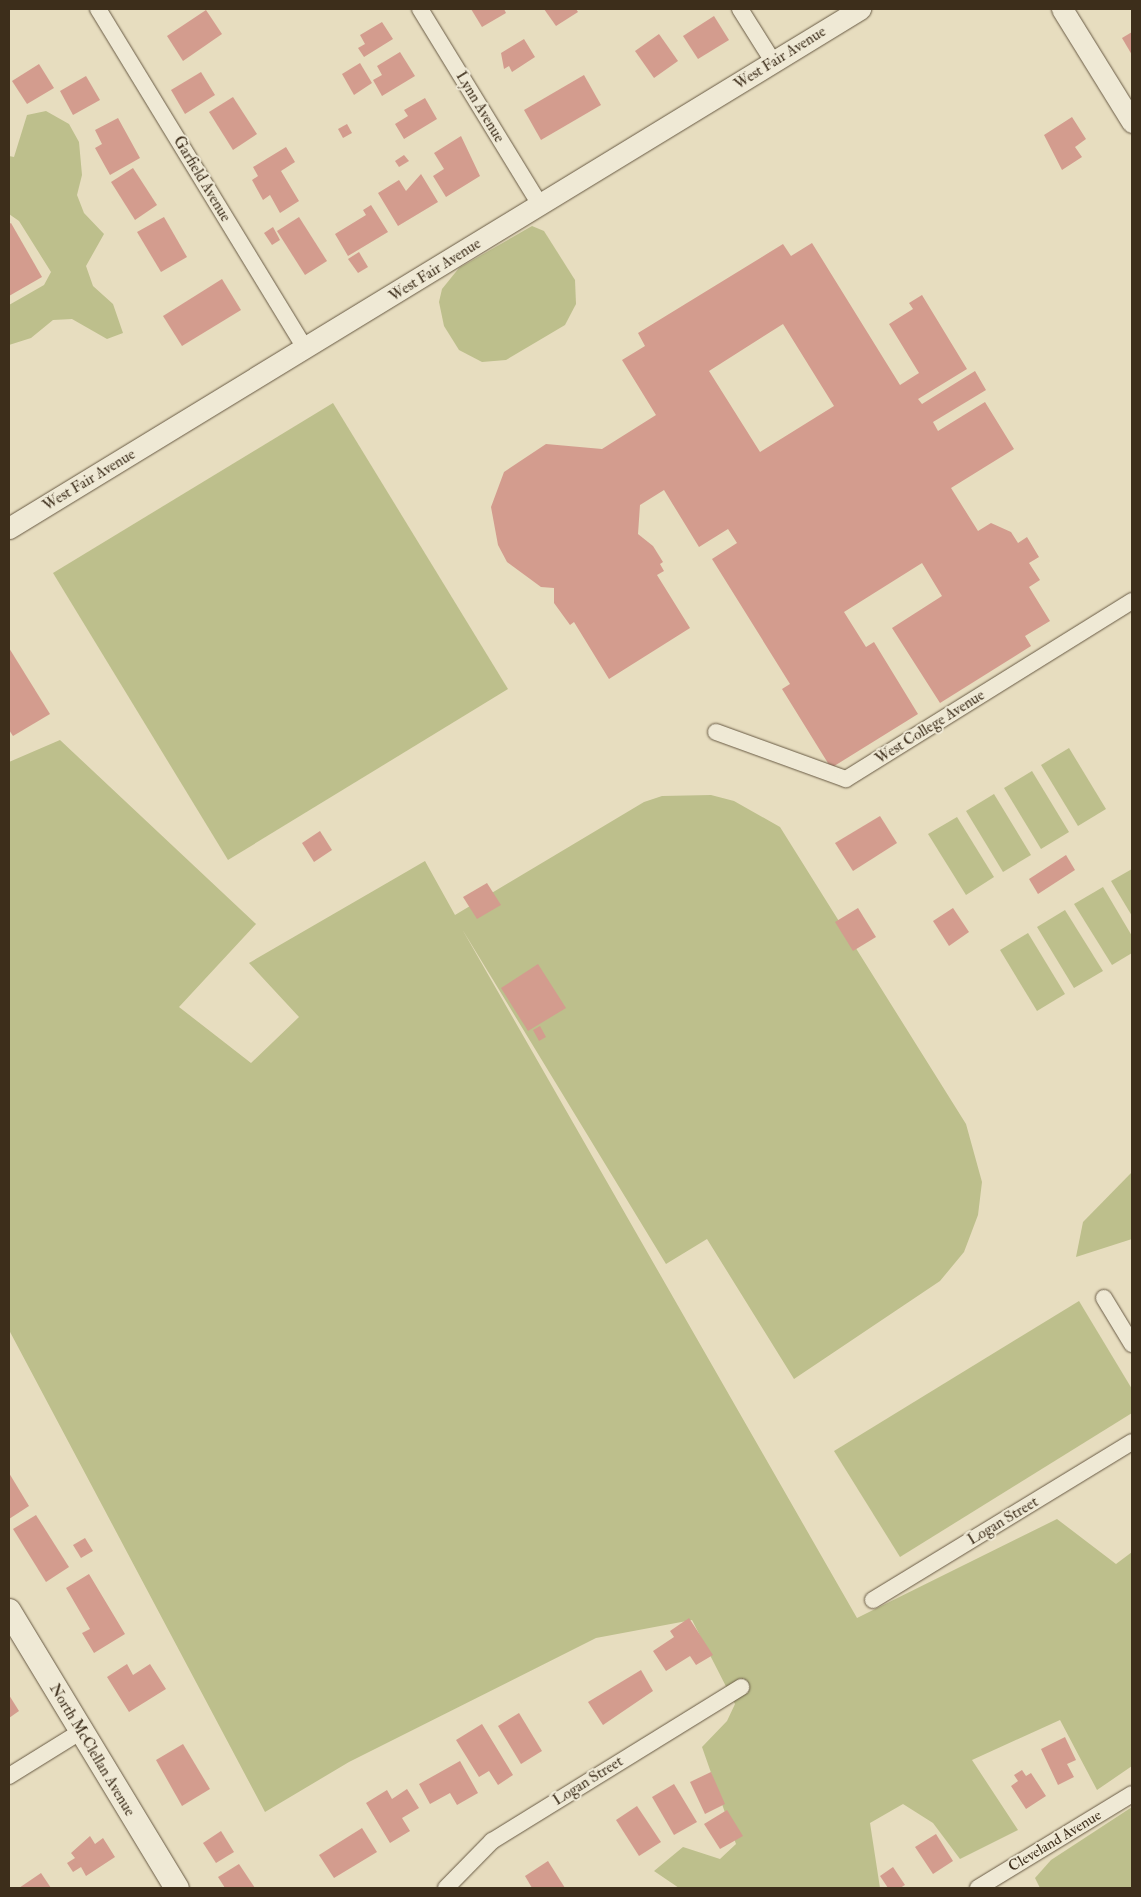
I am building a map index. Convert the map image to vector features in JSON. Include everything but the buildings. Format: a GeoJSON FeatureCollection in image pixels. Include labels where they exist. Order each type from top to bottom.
{"type":"FeatureCollection","features":[{"type":"Feature","properties":{"kind":"main road","name":"North McClellan Avenue"},"geometry":{"type":"LineString","coordinates":[[9,1611],[80,1732],[177,1888]]}},
{"type":"Feature","properties":{"kind":"street","name":"Garfield Avenue"},"geometry":{"type":"LineString","coordinates":[[98,9],[306,350]]}},
{"type":"Feature","properties":{"kind":"street","name":"Lynn Avenue"},"geometry":{"type":"LineString","coordinates":[[420,9],[540,206]]}},
{"type":"Feature","properties":{"kind":"street"},"geometry":{"type":"LineString","coordinates":[[740,9],[774,62]]}},
{"type":"Feature","properties":{"kind":"street","name":"West Fair Avenue"},"geometry":{"type":"LineString","coordinates":[[9,528],[306,350],[860,9]]}},
{"type":"Feature","properties":{"kind":"street"},"geometry":{"type":"LineString","coordinates":[[1062,9],[1132,122]]}},
{"type":"Feature","properties":{"kind":"street","name":"West College Avenue"},"geometry":{"type":"LineString","coordinates":[[716,732],[846,779],[1132,601]]}},
{"type":"Feature","properties":{"kind":"street"},"geometry":{"type":"LineString","coordinates":[[1104,1298],[1132,1344]]}},
{"type":"Feature","properties":{"kind":"street","name":"Logan Street"},"geometry":{"type":"LineString","coordinates":[[873,1600],[1132,1442]]}},
{"type":"Feature","properties":{"kind":"street","name":"Logan Street"},"geometry":{"type":"LineString","coordinates":[[446,1888],[492,1841],[741,1687]]}},
{"type":"Feature","properties":{"kind":"street"},"geometry":{"type":"LineString","coordinates":[[9,1776],[80,1732]]}},
{"type":"Feature","properties":{"kind":"street","name":"Cleveland Avenue"},"geometry":{"type":"LineString","coordinates":[[978,1888],[999,1883],[1132,1794]]}},
{"type":"Feature","properties":{"kind":"green space"},"geometry":{"type":"Polygon","coordinates":[[[46,111],[69,124],[79,142],[82,175],[77,195],[84,213],[104,234],[86,266],[93,286],[113,304],[123,333],[107,339],[72,319],[53,320],[31,338],[9,345],[9,305],[44,285],[51,272],[19,221],[9,214],[9,156],[14,157],[27,115],[46,111]]]}},
{"type":"Feature","properties":{"kind":"green space"},"geometry":{"type":"Polygon","coordinates":[[[532,226],[544,231],[575,280],[576,304],[565,325],[506,360],[482,362],[459,350],[444,326],[439,302],[442,289],[459,268],[532,226]]]}},
{"type":"Feature","properties":{"kind":"green space"},"geometry":{"type":"Polygon","coordinates":[[[333,403],[508,689],[228,860],[53,573],[333,403]]]}},
{"type":"Feature","properties":{"kind":"green space"},"geometry":{"type":"Polygon","coordinates":[[[60,740],[256,924],[179,1007],[251,1063],[299,1017],[249,963],[425,861],[455,915],[644,802],[662,796],[711,795],[734,801],[780,827],[966,1124],[982,1182],[978,1215],[964,1252],[940,1281],[794,1379],[707,1239],[666,1264],[462,929],[857,1618],[1057,1519],[1116,1564],[1132,1552],[1132,1766],[1097,1790],[1060,1720],[972,1760],[1018,1830],[960,1859],[933,1823],[903,1804],[870,1823],[880,1888],[679,1888],[654,1871],[683,1847],[720,1859],[736,1844],[702,1747],[727,1721],[735,1704],[692,1620],[596,1638],[349,1762],[265,1812],[9,1330],[9,762],[60,740]]]}},
{"type":"Feature","properties":{"kind":"green space"},"geometry":{"type":"Polygon","coordinates":[[[1069,748],[1106,809],[1078,826],[1041,765],[1069,748]]]}},
{"type":"Feature","properties":{"kind":"green space"},"geometry":{"type":"Polygon","coordinates":[[[1032,771],[1069,832],[1041,849],[1004,788],[1032,771]]]}},
{"type":"Feature","properties":{"kind":"green space"},"geometry":{"type":"Polygon","coordinates":[[[994,794],[1031,855],[1003,872],[966,811],[994,794]]]}},
{"type":"Feature","properties":{"kind":"green space"},"geometry":{"type":"Polygon","coordinates":[[[957,817],[994,877],[966,895],[928,834],[957,817]]]}},
{"type":"Feature","properties":{"kind":"green space"},"geometry":{"type":"Polygon","coordinates":[[[1132,869],[1132,916],[1111,881],[1132,869]]]}},
{"type":"Feature","properties":{"kind":"green space"},"geometry":{"type":"Polygon","coordinates":[[[1103,887],[1132,936],[1132,953],[1112,965],[1074,904],[1103,887]]]}},
{"type":"Feature","properties":{"kind":"green space"},"geometry":{"type":"Polygon","coordinates":[[[1065,910],[1103,971],[1074,988],[1037,927],[1065,910]]]}},
{"type":"Feature","properties":{"kind":"green space"},"geometry":{"type":"Polygon","coordinates":[[[1028,933],[1065,994],[1037,1011],[1000,950],[1028,933]]]}},
{"type":"Feature","properties":{"kind":"green space"},"geometry":{"type":"Polygon","coordinates":[[[1132,1172],[1132,1239],[1076,1257],[1083,1222],[1132,1172]]]}},
{"type":"Feature","properties":{"kind":"green space"},"geometry":{"type":"Polygon","coordinates":[[[1079,1301],[1132,1389],[1132,1413],[900,1557],[834,1451],[1079,1301]]]}},
{"type":"Feature","properties":{"kind":"green space"},"geometry":{"type":"Polygon","coordinates":[[[1132,1807],[1132,1888],[1040,1888],[1035,1878],[1051,1860],[1132,1807]]]}}]}
